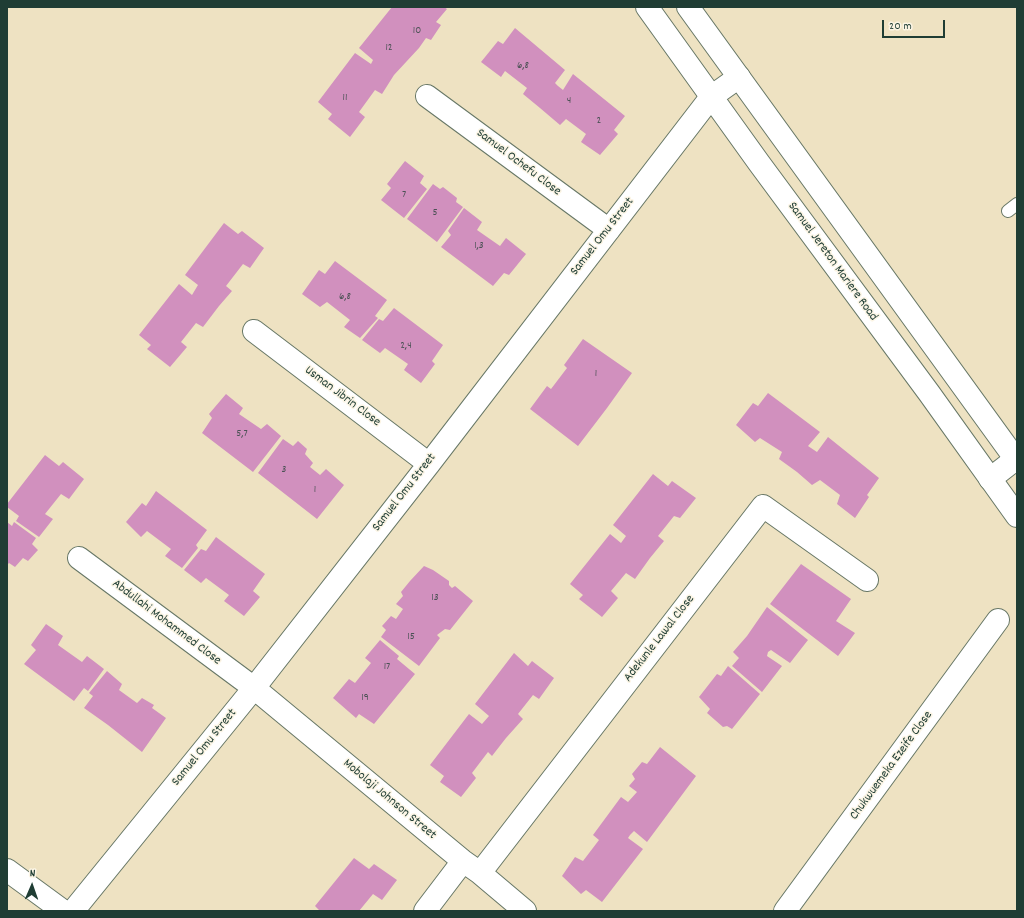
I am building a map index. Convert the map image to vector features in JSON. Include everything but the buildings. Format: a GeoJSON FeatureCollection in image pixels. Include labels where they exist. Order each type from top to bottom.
{"type":"FeatureCollection","features":[{"type":"Feature","properties":{"kind":"street","name":"Samuel Jereton Mariere Road"},"geometry":{"type":"LineString","coordinates":[[647,7],[758,163],[929,393],[1017,516]]}},
{"type":"Feature","properties":{"kind":"street"},"geometry":{"type":"LineString","coordinates":[[688,7],[738,78],[1016,459],[990,479]]}},
{"type":"Feature","properties":{"kind":"street","name":"Samuel Omu Street"},"geometry":{"type":"LineString","coordinates":[[73,911],[254,688],[429,464],[711,97],[738,78]]}},
{"type":"Feature","properties":{"kind":"street","name":"Samuel Ochefu Close"},"geometry":{"type":"LineString","coordinates":[[427,96],[609,230]]}},
{"type":"Feature","properties":{"kind":"street","name":"Usman Jibrin Close"},"geometry":{"type":"LineString","coordinates":[[254,331],[429,464]]}},
{"type":"Feature","properties":{"kind":"street","name":"Adekunle Lawal Close"},"geometry":{"type":"LineString","coordinates":[[426,911],[471,867],[763,506],[867,580]]}},
{"type":"Feature","properties":{"kind":"street","name":"Abdullahi Mohammed Close"},"geometry":{"type":"LineString","coordinates":[[78,558],[254,688]]}},
{"type":"Feature","properties":{"kind":"street","name":"Chukwuemeka Ezeife Close"},"geometry":{"type":"LineString","coordinates":[[785,911],[998,620]]}},
{"type":"Feature","properties":{"kind":"street","name":"Mobolaji Johnson Street"},"geometry":{"type":"LineString","coordinates":[[254,688],[525,911]]}},
{"type":"Feature","properties":{"kind":"street"},"geometry":{"type":"LineString","coordinates":[[7,870],[62,911]]}}]}
